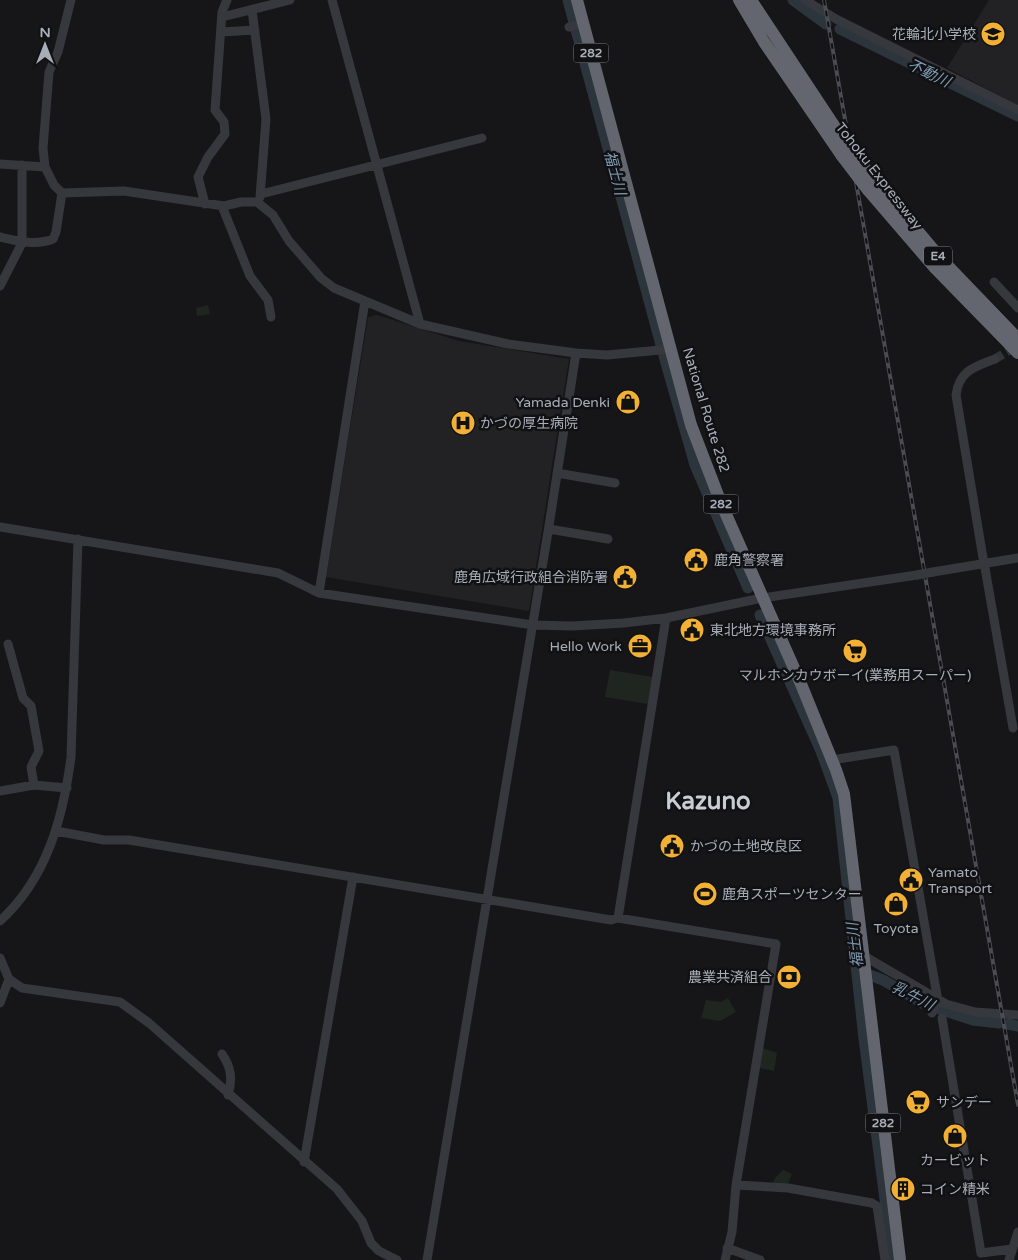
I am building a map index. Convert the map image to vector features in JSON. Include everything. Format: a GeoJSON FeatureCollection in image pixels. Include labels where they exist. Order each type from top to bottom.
{"type":"FeatureCollection","features":[{"type":"Feature","properties":{"kind":"highway","name":"National Route 282"},"geometry":{"type":"LineString","coordinates":[[577,0],[692,425],[707,470],[801,684],[832,760],[848,815],[900,1260]]}},
{"type":"Feature","properties":{"kind":"highway","name":"Tohoku Expressway"},"geometry":{"type":"LineString","coordinates":[[739,0],[769,49],[842,156],[868,190],[935,268],[1018,353]]}},
{"type":"Feature","properties":{"kind":"highway","name":"Tohoku Expressway"},"geometry":{"type":"LineString","coordinates":[[751,0],[837,130],[864,167],[943,262],[1018,338]]}},
{"type":"Feature","properties":{"kind":"street"},"geometry":{"type":"LineString","coordinates":[[71,0],[58,52],[49,72],[43,148],[45,167],[54,185],[62,193],[124,192],[180,198],[222,206],[259,198],[377,163],[482,138]]}},
{"type":"Feature","properties":{"kind":"street"},"geometry":{"type":"LineString","coordinates":[[204,204],[198,177],[208,157],[224,134],[224,122],[215,110],[222,17],[227,0]]}},
{"type":"Feature","properties":{"kind":"street"},"geometry":{"type":"LineString","coordinates":[[222,17],[290,0]]}},
{"type":"Feature","properties":{"kind":"street"},"geometry":{"type":"LineString","coordinates":[[332,0],[420,324]]}},
{"type":"Feature","properties":{"kind":"street"},"geometry":{"type":"LineString","coordinates":[[805,0],[836,20],[1018,110]]}},
{"type":"Feature","properties":{"kind":"street"},"geometry":{"type":"LineString","coordinates":[[252,10],[266,120],[259,198],[273,215],[289,241],[321,278],[334,288],[420,324],[508,344],[607,355],[671,350]]}},
{"type":"Feature","properties":{"kind":"street"},"geometry":{"type":"LineString","coordinates":[[569,27],[583,23]]}},
{"type":"Feature","properties":{"kind":"street"},"geometry":{"type":"LineString","coordinates":[[221,32],[255,30]]}},
{"type":"Feature","properties":{"kind":"street"},"geometry":{"type":"LineString","coordinates":[[0,164],[45,167]]}},
{"type":"Feature","properties":{"kind":"street"},"geometry":{"type":"LineString","coordinates":[[0,286],[22,243],[22,165]]}},
{"type":"Feature","properties":{"kind":"street"},"geometry":{"type":"LineString","coordinates":[[0,237],[22,243],[47,242],[53,239],[62,193]]}},
{"type":"Feature","properties":{"kind":"street"},"geometry":{"type":"LineString","coordinates":[[222,206],[250,276],[268,300],[271,317]]}},
{"type":"Feature","properties":{"kind":"street"},"geometry":{"type":"LineString","coordinates":[[994,282],[1018,308]]}},
{"type":"Feature","properties":{"kind":"street"},"geometry":{"type":"LineString","coordinates":[[319,593],[365,301]]}},
{"type":"Feature","properties":{"kind":"street"},"geometry":{"type":"LineString","coordinates":[[427,1260],[549,530],[576,353]]}},
{"type":"Feature","properties":{"kind":"street"},"geometry":{"type":"LineString","coordinates":[[983,558],[956,395],[958,382],[974,367],[995,359]]}},
{"type":"Feature","properties":{"kind":"street"},"geometry":{"type":"LineString","coordinates":[[557,473],[615,483]]}},
{"type":"Feature","properties":{"kind":"street"},"geometry":{"type":"LineString","coordinates":[[0,527],[278,573],[319,593],[533,626],[624,624],[666,618],[762,598],[1018,558]]}},
{"type":"Feature","properties":{"kind":"street"},"geometry":{"type":"LineString","coordinates":[[549,530],[608,539]]}},
{"type":"Feature","properties":{"kind":"street"},"geometry":{"type":"LineString","coordinates":[[0,921],[15,908],[38,876],[56,831],[67,788],[71,757],[78,539]]}},
{"type":"Feature","properties":{"kind":"street"},"geometry":{"type":"LineString","coordinates":[[985,568],[1013,728]]}},
{"type":"Feature","properties":{"kind":"street"},"geometry":{"type":"LineString","coordinates":[[618,918],[666,618]]}},
{"type":"Feature","properties":{"kind":"street"},"geometry":{"type":"LineString","coordinates":[[8,644],[23,698],[31,706],[39,751],[31,767],[34,785]]}},
{"type":"Feature","properties":{"kind":"street"},"geometry":{"type":"LineString","coordinates":[[832,760],[894,750],[937,1002],[932,1013]]}},
{"type":"Feature","properties":{"kind":"street"},"geometry":{"type":"LineString","coordinates":[[0,791],[34,785],[67,788]]}},
{"type":"Feature","properties":{"kind":"street"},"geometry":{"type":"LineString","coordinates":[[56,831],[104,840],[129,840],[611,920],[618,918],[776,944],[736,1184],[732,1232],[725,1260]]}},
{"type":"Feature","properties":{"kind":"street"},"geometry":{"type":"LineString","coordinates":[[304,1162],[353,877]]}},
{"type":"Feature","properties":{"kind":"street"},"geometry":{"type":"LineString","coordinates":[[0,958],[9,979],[22,988],[34,992],[70,994],[120,1002],[149,1023],[304,1162],[337,1188],[362,1222],[371,1243],[378,1251],[398,1260]]}},
{"type":"Feature","properties":{"kind":"street"},"geometry":{"type":"LineString","coordinates":[[864,959],[937,1002],[974,1012],[1018,1014]]}},
{"type":"Feature","properties":{"kind":"street"},"geometry":{"type":"LineString","coordinates":[[0,1003],[9,979]]}},
{"type":"Feature","properties":{"kind":"street"},"geometry":{"type":"LineString","coordinates":[[942,1018],[981,1253],[1012,1249]]}},
{"type":"Feature","properties":{"kind":"street"},"geometry":{"type":"LineString","coordinates":[[222,1054],[230,1070],[231,1084],[228,1095]]}},
{"type":"Feature","properties":{"kind":"street"},"geometry":{"type":"LineString","coordinates":[[736,1184],[788,1188],[872,1203],[877,1206],[885,1260]]}},
{"type":"Feature","properties":{"kind":"street"},"geometry":{"type":"LineString","coordinates":[[1009,1260],[1018,1232]]}},
{"type":"Feature","properties":{"kind":"street"},"geometry":{"type":"LineString","coordinates":[[727,1248],[760,1260]]}},
{"type":"Feature","properties":{"kind":"shaded area","name":"花輪北小学校"},"geometry":{"type":"Polygon","coordinates":[[[989,0],[1018,0],[1018,105],[947,68],[989,0]]]}},
{"type":"Feature","properties":{"kind":"shaded area"},"geometry":{"type":"Polygon","coordinates":[[[208,305],[210,314],[197,316],[196,308],[208,305]]]}},
{"type":"Feature","properties":{"kind":"shaded area"},"geometry":{"type":"Polygon","coordinates":[[[377,315],[459,341],[569,359],[529,611],[326,577],[368,317],[377,315]]]}},
{"type":"Feature","properties":{"kind":"shaded area"},"geometry":{"type":"Polygon","coordinates":[[[610,670],[653,677],[648,704],[605,697],[610,670]]]}},
{"type":"Feature","properties":{"kind":"shaded area"},"geometry":{"type":"Polygon","coordinates":[[[728,998],[736,1012],[720,1021],[701,1018],[706,1000],[721,1002],[728,998]]]}},
{"type":"Feature","properties":{"kind":"shaded area"},"geometry":{"type":"Polygon","coordinates":[[[763,1048],[777,1053],[774,1071],[759,1068],[763,1048]]]}},
{"type":"Feature","properties":{"kind":"shaded area"},"geometry":{"type":"Polygon","coordinates":[[[783,1170],[792,1174],[787,1186],[773,1183],[783,1170]]]}},
{"type":"Feature","properties":{"kind":"waterway","name":"福士川"},"geometry":{"type":"LineString","coordinates":[[568,0],[661,345]]}},
{"type":"Feature","properties":{"kind":"waterway","name":"不動川"},"geometry":{"type":"LineString","coordinates":[[793,0],[826,24]]}},
{"type":"Feature","properties":{"kind":"waterway","name":"不動川"},"geometry":{"type":"LineString","coordinates":[[840,29],[1018,116]]}},
{"type":"Feature","properties":{"kind":"waterway","name":"福士川"},"geometry":{"type":"LineString","coordinates":[[664,356],[695,465],[748,588]]}},
{"type":"Feature","properties":{"kind":"waterway","name":"福士川"},"geometry":{"type":"LineString","coordinates":[[760,615],[821,751],[838,798],[864,1039],[893,1260]]}},
{"type":"Feature","properties":{"kind":"waterway","name":"乳牛川"},"geometry":{"type":"LineString","coordinates":[[859,971],[883,980],[924,1004],[973,1020],[999,1023]]}},
{"type":"Feature","properties":{"kind":"waterway","name":"乳牛川"},"geometry":{"type":"LineString","coordinates":[[1008,1024],[1018,1026]]}},
{"type":"Feature","properties":{"kind":"tunnel"},"geometry":{"type":"LineString","coordinates":[[995,359],[1018,345]]}},
{"type":"Feature","properties":{"kind":"railway"},"geometry":{"type":"LineString","coordinates":[[824,0],[1018,1105]]}},
{"type":"Feature","properties":{"kind":"place","name":"花輪北小学校"},"geometry":{"type":"Point","coordinates":[993,34]}},
{"type":"Feature","properties":{"kind":"place","name":"Yamada Denki"},"geometry":{"type":"Point","coordinates":[628,402]}},
{"type":"Feature","properties":{"kind":"place","name":"かづの厚生病院"},"geometry":{"type":"Point","coordinates":[463,423]}},
{"type":"Feature","properties":{"kind":"place","name":"鹿角警察署"},"geometry":{"type":"Point","coordinates":[696,560]}},
{"type":"Feature","properties":{"kind":"place","name":"鹿角広域行政組合消防署"},"geometry":{"type":"Point","coordinates":[625,577]}},
{"type":"Feature","properties":{"kind":"place","name":"東北地方環境事務所"},"geometry":{"type":"Point","coordinates":[692,630]}},
{"type":"Feature","properties":{"kind":"place","name":"Hello Work"},"geometry":{"type":"Point","coordinates":[640,646]}},
{"type":"Feature","properties":{"kind":"place","name":"マルホンカウボーイ(業務用スーパー)"},"geometry":{"type":"Point","coordinates":[855,651]}},
{"type":"Feature","properties":{"kind":"place","name":"かづの土地改良区"},"geometry":{"type":"Point","coordinates":[672,846]}},
{"type":"Feature","properties":{"kind":"place","name":"Yamato Transport"},"geometry":{"type":"Point","coordinates":[911,880]}},
{"type":"Feature","properties":{"kind":"place","name":"鹿角スポーツセンター"},"geometry":{"type":"Point","coordinates":[705,894]}},
{"type":"Feature","properties":{"kind":"place","name":"Toyota"},"geometry":{"type":"Point","coordinates":[896,904]}},
{"type":"Feature","properties":{"kind":"place","name":"農業共済組合"},"geometry":{"type":"Point","coordinates":[789,977]}},
{"type":"Feature","properties":{"kind":"place","name":"サンデー"},"geometry":{"type":"Point","coordinates":[918,1102]}},
{"type":"Feature","properties":{"kind":"place","name":"カービット"},"geometry":{"type":"Point","coordinates":[955,1136]}},
{"type":"Feature","properties":{"kind":"place","name":"コイン精米"},"geometry":{"type":"Point","coordinates":[903,1189]}},
{"type":"Feature","properties":{"kind":"district","name":"Kazuno"},"geometry":{"type":"Point","coordinates":[708,801]}}]}
